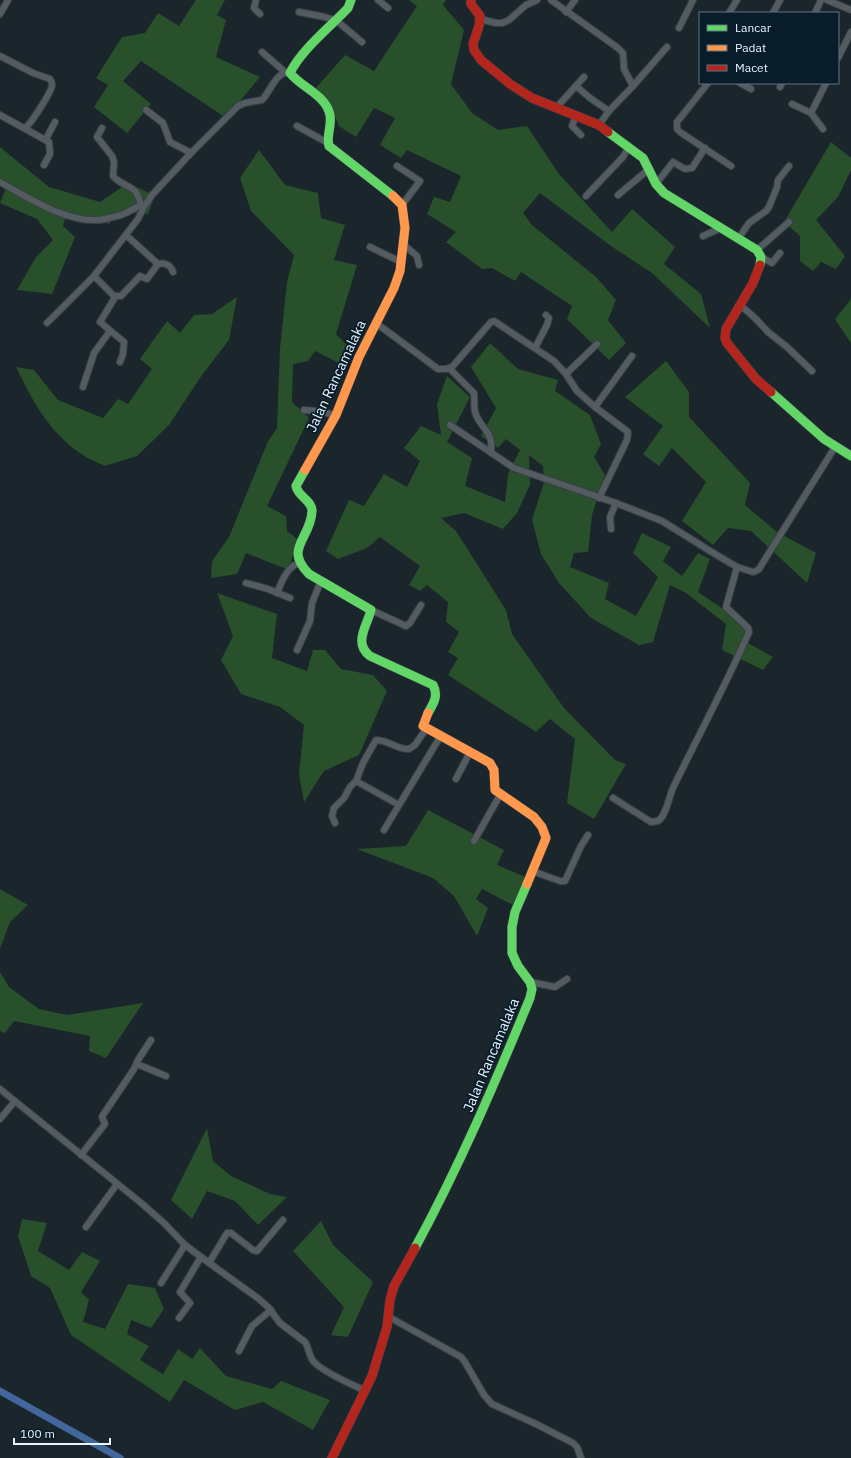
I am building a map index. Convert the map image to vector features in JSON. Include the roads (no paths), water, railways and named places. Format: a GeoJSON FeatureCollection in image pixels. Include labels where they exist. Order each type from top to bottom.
{"type":"FeatureCollection","features":[{"type":"Feature","properties":{"kind":"street"},"geometry":{"type":"LineString","coordinates":[[0,14],[8,0]]}},
{"type":"Feature","properties":{"kind":"street"},"geometry":{"type":"LineString","coordinates":[[256,0],[254,8],[260,14]]}},
{"type":"Feature","properties":{"kind":"street"},"geometry":{"type":"LineString","coordinates":[[0,182],[46,208],[82,218],[97,220],[104,219],[125,214],[143,205],[190,153],[238,106],[244,103],[262,100],[280,75],[287,72],[337,21],[348,8],[351,0]]}},
{"type":"Feature","properties":{"kind":"street"},"geometry":{"type":"LineString","coordinates":[[378,0],[388,8]]}},
{"type":"Feature","properties":{"kind":"street"},"geometry":{"type":"LineString","coordinates":[[471,0],[480,16],[473,44],[477,55],[510,84],[532,98],[599,125],[643,158],[656,184],[664,193],[738,239],[772,263],[780,253]]}},
{"type":"Feature","properties":{"kind":"street"},"geometry":{"type":"LineString","coordinates":[[480,19],[502,23],[509,20],[526,5],[537,0]]}},
{"type":"Feature","properties":{"kind":"street"},"geometry":{"type":"LineString","coordinates":[[551,0],[621,51],[624,56],[624,69],[633,86]]}},
{"type":"Feature","properties":{"kind":"street"},"geometry":{"type":"LineString","coordinates":[[566,12],[575,0]]}},
{"type":"Feature","properties":{"kind":"street"},"geometry":{"type":"LineString","coordinates":[[679,28],[693,0]]}},
{"type":"Feature","properties":{"kind":"street"},"geometry":{"type":"LineString","coordinates":[[730,12],[737,0]]}},
{"type":"Feature","properties":{"kind":"street"},"geometry":{"type":"LineString","coordinates":[[774,12],[780,0]]}},
{"type":"Feature","properties":{"kind":"street"},"geometry":{"type":"LineString","coordinates":[[815,12],[821,0]]}},
{"type":"Feature","properties":{"kind":"street"},"geometry":{"type":"LineString","coordinates":[[827,0],[851,10]]}},
{"type":"Feature","properties":{"kind":"street"},"geometry":{"type":"LineString","coordinates":[[299,12],[337,21],[362,42]]}},
{"type":"Feature","properties":{"kind":"street"},"geometry":{"type":"LineString","coordinates":[[839,56],[851,32]]}},
{"type":"Feature","properties":{"kind":"street"},"geometry":{"type":"LineString","coordinates":[[599,125],[609,111],[667,47]]}},
{"type":"Feature","properties":{"kind":"street"},"geometry":{"type":"LineString","coordinates":[[262,52],[321,99],[328,109],[331,121],[328,143]]}},
{"type":"Feature","properties":{"kind":"street"},"geometry":{"type":"LineString","coordinates":[[0,56],[32,73],[50,78],[52,83],[52,86],[42,105],[26,128]]}},
{"type":"Feature","properties":{"kind":"street"},"geometry":{"type":"LineString","coordinates":[[556,108],[584,77]]}},
{"type":"Feature","properties":{"kind":"street"},"geometry":{"type":"LineString","coordinates":[[707,84],[677,122],[676,126],[680,132],[731,166]]}},
{"type":"Feature","properties":{"kind":"street"},"geometry":{"type":"LineString","coordinates":[[742,84],[751,89]]}},
{"type":"Feature","properties":{"kind":"street"},"geometry":{"type":"LineString","coordinates":[[811,113],[826,84]]}},
{"type":"Feature","properties":{"kind":"street"},"geometry":{"type":"LineString","coordinates":[[576,86],[609,111]]}},
{"type":"Feature","properties":{"kind":"street"},"geometry":{"type":"LineString","coordinates":[[792,104],[811,113],[823,129]]}},
{"type":"Feature","properties":{"kind":"street"},"geometry":{"type":"LineString","coordinates":[[146,110],[163,123],[170,142],[190,153]]}},
{"type":"Feature","properties":{"kind":"street"},"geometry":{"type":"LineString","coordinates":[[0,115],[49,142],[50,154],[44,165]]}},
{"type":"Feature","properties":{"kind":"street"},"geometry":{"type":"LineString","coordinates":[[576,116],[572,126],[581,135]]}},
{"type":"Feature","properties":{"kind":"street"},"geometry":{"type":"LineString","coordinates":[[46,139],[56,122]]}},
{"type":"Feature","properties":{"kind":"street"},"geometry":{"type":"LineString","coordinates":[[297,126],[328,143],[337,152],[391,194],[402,205],[420,181],[398,166]]}},
{"type":"Feature","properties":{"kind":"street"},"geometry":{"type":"LineString","coordinates":[[47,323],[94,276],[138,219],[143,205],[134,190],[118,182],[113,176],[114,162],[112,156],[97,137],[102,128]]}},
{"type":"Feature","properties":{"kind":"street"},"geometry":{"type":"LineString","coordinates":[[586,196],[624,157],[629,147]]}},
{"type":"Feature","properties":{"kind":"street"},"geometry":{"type":"LineString","coordinates":[[656,184],[673,162],[685,169],[692,168],[705,148]]}},
{"type":"Feature","properties":{"kind":"street"},"geometry":{"type":"LineString","coordinates":[[738,239],[749,223],[766,211],[769,207],[777,188],[778,180],[789,166]]}},
{"type":"Feature","properties":{"kind":"street"},"geometry":{"type":"LineString","coordinates":[[618,195],[649,168]]}},
{"type":"Feature","properties":{"kind":"street","name":"Jalan Rancamalaka"},"geometry":{"type":"LineString","coordinates":[[298,563],[300,542],[311,521],[313,511],[309,502],[297,492],[296,486],[336,415],[359,357],[394,288],[400,271],[404,245],[405,228],[402,205]]}},
{"type":"Feature","properties":{"kind":"street"},"geometry":{"type":"LineString","coordinates":[[759,253],[789,222]]}},
{"type":"Feature","properties":{"kind":"street"},"geometry":{"type":"LineString","coordinates":[[704,236],[721,228]]}},
{"type":"Feature","properties":{"kind":"street"},"geometry":{"type":"LineString","coordinates":[[126,235],[158,264]]}},
{"type":"Feature","properties":{"kind":"street"},"geometry":{"type":"LineString","coordinates":[[404,245],[417,256],[419,265]]}},
{"type":"Feature","properties":{"kind":"street"},"geometry":{"type":"LineString","coordinates":[[370,247],[401,262]]}},
{"type":"Feature","properties":{"kind":"street"},"geometry":{"type":"LineString","coordinates":[[759,253],[761,262],[754,280],[726,329],[725,338],[727,343],[756,379],[834,447],[851,456]]}},
{"type":"Feature","properties":{"kind":"street"},"geometry":{"type":"LineString","coordinates":[[94,276],[114,296],[121,296],[140,276],[147,279],[158,264],[165,263],[172,268],[174,272]]}},
{"type":"Feature","properties":{"kind":"street"},"geometry":{"type":"LineString","coordinates":[[114,296],[114,299],[100,322],[124,342],[124,354],[120,362]]}},
{"type":"Feature","properties":{"kind":"street"},"geometry":{"type":"LineString","coordinates":[[740,305],[756,318],[768,332],[787,347],[812,371]]}},
{"type":"Feature","properties":{"kind":"street"},"geometry":{"type":"LineString","coordinates":[[535,348],[548,323],[549,318],[546,315]]}},
{"type":"Feature","properties":{"kind":"street"},"geometry":{"type":"LineString","coordinates":[[376,323],[438,368],[452,367],[491,322],[497,322],[554,361],[566,374],[577,391],[628,432],[627,440],[599,498]]}},
{"type":"Feature","properties":{"kind":"street"},"geometry":{"type":"LineString","coordinates":[[83,387],[94,353],[110,331]]}},
{"type":"Feature","properties":{"kind":"street"},"geometry":{"type":"LineString","coordinates":[[566,374],[597,344]]}},
{"type":"Feature","properties":{"kind":"street"},"geometry":{"type":"LineString","coordinates":[[595,407],[632,356]]}},
{"type":"Feature","properties":{"kind":"street"},"geometry":{"type":"LineString","coordinates":[[448,368],[474,392],[474,407],[476,415],[490,436],[492,441],[491,452]]}},
{"type":"Feature","properties":{"kind":"street"},"geometry":{"type":"LineString","coordinates":[[304,410],[336,415]]}},
{"type":"Feature","properties":{"kind":"street"},"geometry":{"type":"LineString","coordinates":[[450,425],[514,468],[616,503],[662,521],[737,567],[753,572],[758,569],[834,447]]}},
{"type":"Feature","properties":{"kind":"street"},"geometry":{"type":"LineString","coordinates":[[611,529],[610,517],[616,503]]}},
{"type":"Feature","properties":{"kind":"street"},"geometry":{"type":"LineString","coordinates":[[277,593],[286,573],[298,563],[301,568],[309,574],[371,610],[406,626],[410,623],[421,605]]}},
{"type":"Feature","properties":{"kind":"street"},"geometry":{"type":"LineString","coordinates":[[613,798],[651,822],[658,821],[663,815],[672,790],[733,668],[749,632],[748,628],[726,607],[737,567]]}},
{"type":"Feature","properties":{"kind":"street"},"geometry":{"type":"LineString","coordinates":[[297,650],[310,621],[312,603],[321,581]]}},
{"type":"Feature","properties":{"kind":"street"},"geometry":{"type":"LineString","coordinates":[[246,583],[290,598]]}},
{"type":"Feature","properties":{"kind":"street"},"geometry":{"type":"LineString","coordinates":[[371,610],[360,641],[362,650],[370,656],[428,683],[435,688],[436,697],[423,723],[423,726],[440,737],[487,761],[492,766],[495,790],[500,795],[523,809],[545,831],[546,842],[515,912],[511,938],[512,948],[518,966],[530,982],[555,987],[567,979]]}},
{"type":"Feature","properties":{"kind":"street"},"geometry":{"type":"LineString","coordinates":[[335,823],[332,816],[334,808],[346,796],[350,787],[356,781],[363,763],[376,740],[409,749],[413,748],[426,729]]}},
{"type":"Feature","properties":{"kind":"street"},"geometry":{"type":"LineString","coordinates":[[384,830],[440,737]]}},
{"type":"Feature","properties":{"kind":"street"},"geometry":{"type":"LineString","coordinates":[[456,779],[470,752]]}},
{"type":"Feature","properties":{"kind":"street"},"geometry":{"type":"LineString","coordinates":[[356,781],[399,805]]}},
{"type":"Feature","properties":{"kind":"street"},"geometry":{"type":"LineString","coordinates":[[474,840],[500,795]]}},
{"type":"Feature","properties":{"kind":"street"},"geometry":{"type":"LineString","coordinates":[[532,871],[560,881],[565,880],[581,846],[588,835]]}},
{"type":"Feature","properties":{"kind":"street","name":"Jalan Rancamalaka"},"geometry":{"type":"LineString","coordinates":[[332,1458],[375,1369],[389,1317],[390,1300],[394,1286],[423,1233],[462,1155],[495,1084],[530,998],[532,989],[530,982]]}},
{"type":"Feature","properties":{"kind":"street"},"geometry":{"type":"LineString","coordinates":[[81,1155],[105,1124],[103,1115],[134,1069],[151,1040]]}},
{"type":"Feature","properties":{"kind":"street"},"geometry":{"type":"LineString","coordinates":[[137,1064],[166,1076]]}},
{"type":"Feature","properties":{"kind":"street"},"geometry":{"type":"LineString","coordinates":[[0,1089],[151,1211],[185,1245],[247,1290],[271,1310],[280,1323],[305,1342],[308,1346],[310,1356],[318,1365],[365,1390]]}},
{"type":"Feature","properties":{"kind":"street"},"geometry":{"type":"LineString","coordinates":[[0,1119],[15,1101]]}},
{"type":"Feature","properties":{"kind":"street"},"geometry":{"type":"LineString","coordinates":[[86,1227],[117,1184]]}},
{"type":"Feature","properties":{"kind":"street"},"geometry":{"type":"LineString","coordinates":[[208,1263],[227,1233],[231,1233],[253,1250],[257,1251],[283,1220]]}},
{"type":"Feature","properties":{"kind":"street"},"geometry":{"type":"LineString","coordinates":[[161,1283],[185,1245]]}},
{"type":"Feature","properties":{"kind":"street"},"geometry":{"type":"LineString","coordinates":[[179,1318],[190,1303],[180,1292],[201,1257]]}},
{"type":"Feature","properties":{"kind":"street"},"geometry":{"type":"LineString","coordinates":[[239,1351],[252,1326],[271,1310]]}},
{"type":"Feature","properties":{"kind":"street"},"geometry":{"type":"LineString","coordinates":[[389,1317],[461,1357],[484,1395],[492,1404],[573,1443],[577,1447],[581,1458]]}},
{"type":"Feature","properties":{"kind":"waterway"},"geometry":{"type":"LineString","coordinates":[[0,1391],[120,1458]]}}]}
